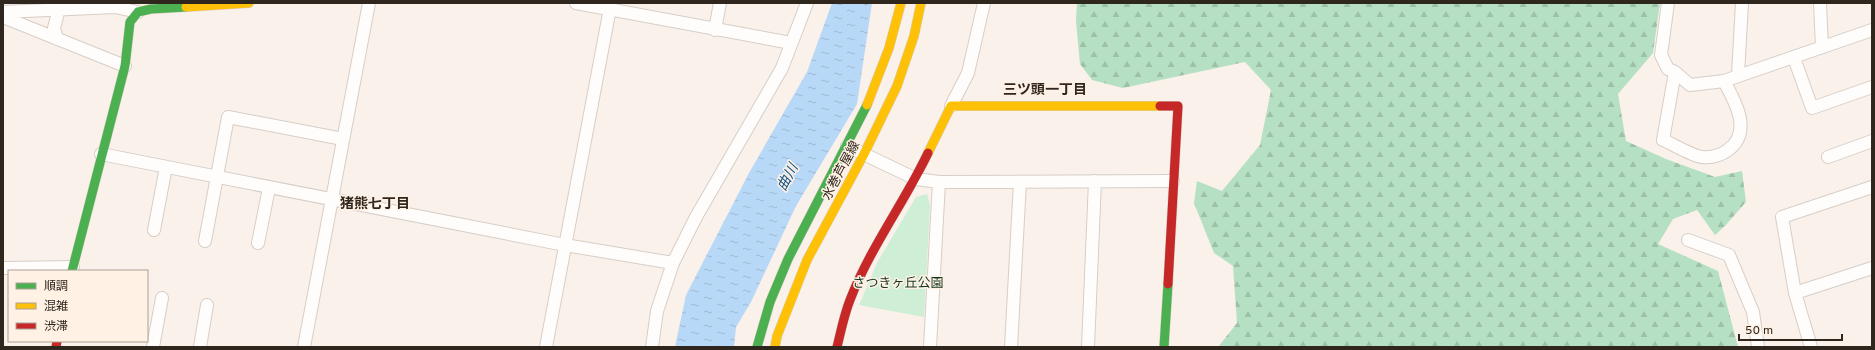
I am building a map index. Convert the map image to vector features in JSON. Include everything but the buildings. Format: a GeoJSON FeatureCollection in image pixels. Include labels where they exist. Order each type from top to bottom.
{"type":"FeatureCollection","features":[{"type":"Feature","properties":{"kind":"street"},"geometry":{"type":"LineString","coordinates":[[3,268],[72,269],[125,66],[130,22],[138,12],[150,6],[249,3]]}},
{"type":"Feature","properties":{"kind":"street"},"geometry":{"type":"LineString","coordinates":[[304,347],[369,3]]}},
{"type":"Feature","properties":{"kind":"street"},"geometry":{"type":"LineString","coordinates":[[576,3],[610,6],[715,30],[792,43]]}},
{"type":"Feature","properties":{"kind":"street"},"geometry":{"type":"LineString","coordinates":[[715,30],[720,3]]}},
{"type":"Feature","properties":{"kind":"street"},"geometry":{"type":"LineString","coordinates":[[652,347],[657,311],[673,263],[696,217],[782,68],[807,3]]}},
{"type":"Feature","properties":{"kind":"street","name":"水巻芦屋線"},"geometry":{"type":"LineString","coordinates":[[757,347],[774,290],[790,251],[847,146],[878,78],[896,31],[901,3]]}},
{"type":"Feature","properties":{"kind":"street","name":"水巻芦屋線"},"geometry":{"type":"LineString","coordinates":[[775,347],[777,336],[807,260],[864,154],[896,86],[914,36],[921,3]]}},
{"type":"Feature","properties":{"kind":"street"},"geometry":{"type":"LineString","coordinates":[[837,347],[850,300],[872,255],[916,178],[968,72],[984,3]]}},
{"type":"Feature","properties":{"kind":"street"},"geometry":{"type":"LineString","coordinates":[[1668,3],[1661,55],[1668,70],[1675,72],[1690,85],[1724,81],[1872,30]]}},
{"type":"Feature","properties":{"kind":"street"},"geometry":{"type":"LineString","coordinates":[[1738,75],[1742,3]]}},
{"type":"Feature","properties":{"kind":"street"},"geometry":{"type":"LineString","coordinates":[[1820,3],[1822,47]]}},
{"type":"Feature","properties":{"kind":"street"},"geometry":{"type":"LineString","coordinates":[[546,347],[610,6]]}},
{"type":"Feature","properties":{"kind":"street"},"geometry":{"type":"LineString","coordinates":[[3,12],[115,7],[138,12]]}},
{"type":"Feature","properties":{"kind":"street"},"geometry":{"type":"LineString","coordinates":[[57,39],[54,28],[59,9]]}},
{"type":"Feature","properties":{"kind":"street"},"geometry":{"type":"LineString","coordinates":[[3,17],[125,66]]}},
{"type":"Feature","properties":{"kind":"street"},"geometry":{"type":"LineString","coordinates":[[1794,58],[1812,108],[1872,86]]}},
{"type":"Feature","properties":{"kind":"street"},"geometry":{"type":"LineString","coordinates":[[1675,72],[1663,140],[1701,157],[1720,155],[1732,147],[1740,134],[1740,117],[1737,104],[1724,81]]}},
{"type":"Feature","properties":{"kind":"street"},"geometry":{"type":"LineString","coordinates":[[951,106],[1178,106],[1164,347]]}},
{"type":"Feature","properties":{"kind":"street"},"geometry":{"type":"LineString","coordinates":[[205,241],[228,117],[343,139]]}},
{"type":"Feature","properties":{"kind":"street"},"geometry":{"type":"LineString","coordinates":[[1828,157],[1872,141]]}},
{"type":"Feature","properties":{"kind":"street"},"geometry":{"type":"LineString","coordinates":[[847,146],[916,178],[939,182],[1173,181]]}},
{"type":"Feature","properties":{"kind":"street"},"geometry":{"type":"LineString","coordinates":[[101,154],[565,246],[673,263]]}},
{"type":"Feature","properties":{"kind":"street"},"geometry":{"type":"LineString","coordinates":[[154,230],[166,167]]}},
{"type":"Feature","properties":{"kind":"street"},"geometry":{"type":"LineString","coordinates":[[1088,347],[1095,181]]}},
{"type":"Feature","properties":{"kind":"street"},"geometry":{"type":"LineString","coordinates":[[930,347],[939,182]]}},
{"type":"Feature","properties":{"kind":"street"},"geometry":{"type":"LineString","coordinates":[[1011,347],[1020,182]]}},
{"type":"Feature","properties":{"kind":"street"},"geometry":{"type":"LineString","coordinates":[[1811,347],[1795,294],[1782,217],[1872,187]]}},
{"type":"Feature","properties":{"kind":"street"},"geometry":{"type":"LineString","coordinates":[[258,243],[269,188]]}},
{"type":"Feature","properties":{"kind":"street"},"geometry":{"type":"LineString","coordinates":[[1688,240],[1729,255],[1753,312],[1758,347]]}},
{"type":"Feature","properties":{"kind":"street"},"geometry":{"type":"LineString","coordinates":[[1795,294],[1872,268]]}},
{"type":"Feature","properties":{"kind":"street"},"geometry":{"type":"LineString","coordinates":[[153,347],[162,298]]}},
{"type":"Feature","properties":{"kind":"street"},"geometry":{"type":"LineString","coordinates":[[200,347],[207,305]]}},
{"type":"Feature","properties":{"kind":"green space"},"geometry":{"type":"Polygon","coordinates":[[[1077,3],[1660,3],[1653,53],[1618,94],[1626,141],[1666,159],[1715,177],[1742,171],[1746,202],[1715,235],[1697,210],[1673,219],[1658,244],[1718,271],[1738,347],[1218,347],[1237,323],[1233,266],[1214,253],[1194,203],[1197,181],[1222,191],[1260,145],[1271,90],[1245,62],[1123,88],[1092,80],[1080,64],[1076,21],[1077,3]]]}},
{"type":"Feature","properties":{"kind":"green space","name":"さつきヶ丘公園"},"geometry":{"type":"Polygon","coordinates":[[[927,194],[930,205],[924,317],[859,305],[877,263],[916,197],[927,194]]]}},
{"type":"Feature","properties":{"kind":"water","name":"曲川"},"geometry":{"type":"Polygon","coordinates":[[[832,3],[872,3],[857,104],[796,206],[751,302],[736,327],[734,347],[675,347],[686,295],[749,173],[807,72],[832,3]]]}},
{"type":"Feature","properties":{"kind":"traffic: fast"},"geometry":{"type":"LineString","coordinates":[[72,270],[125,66],[130,22],[138,12],[151,9],[186,7]]}},
{"type":"Feature","properties":{"kind":"traffic: fast"},"geometry":{"type":"LineString","coordinates":[[757,347],[770,302],[788,259],[867,105]]}},
{"type":"Feature","properties":{"kind":"traffic: fast"},"geometry":{"type":"LineString","coordinates":[[1164,347],[1168,284]]}},
{"type":"Feature","properties":{"kind":"traffic: slow"},"geometry":{"type":"LineString","coordinates":[[186,7],[249,3]]}},
{"type":"Feature","properties":{"kind":"traffic: slow"},"geometry":{"type":"LineString","coordinates":[[867,105],[889,48],[901,3]]}},
{"type":"Feature","properties":{"kind":"traffic: slow"},"geometry":{"type":"LineString","coordinates":[[775,347],[777,336],[807,260],[864,154],[897,86],[914,36],[921,3]]}},
{"type":"Feature","properties":{"kind":"traffic: slow"},"geometry":{"type":"LineString","coordinates":[[928,153],[951,106],[1160,106]]}},
{"type":"Feature","properties":{"kind":"traffic: jam"},"geometry":{"type":"LineString","coordinates":[[1160,106],[1178,106],[1168,284]]}},
{"type":"Feature","properties":{"kind":"traffic: jam"},"geometry":{"type":"LineString","coordinates":[[837,347],[846,311],[858,281],[867,262],[919,172],[928,153]]}},
{"type":"Feature","properties":{"kind":"traffic: jam"},"geometry":{"type":"LineString","coordinates":[[56,347],[57,342]]}},
{"type":"Feature","properties":{"kind":"district","name":"三ツ頭一丁目"},"geometry":{"type":"Point","coordinates":[1045,89]}},
{"type":"Feature","properties":{"kind":"district","name":"猪熊七丁目"},"geometry":{"type":"Point","coordinates":[375,203]}}]}
